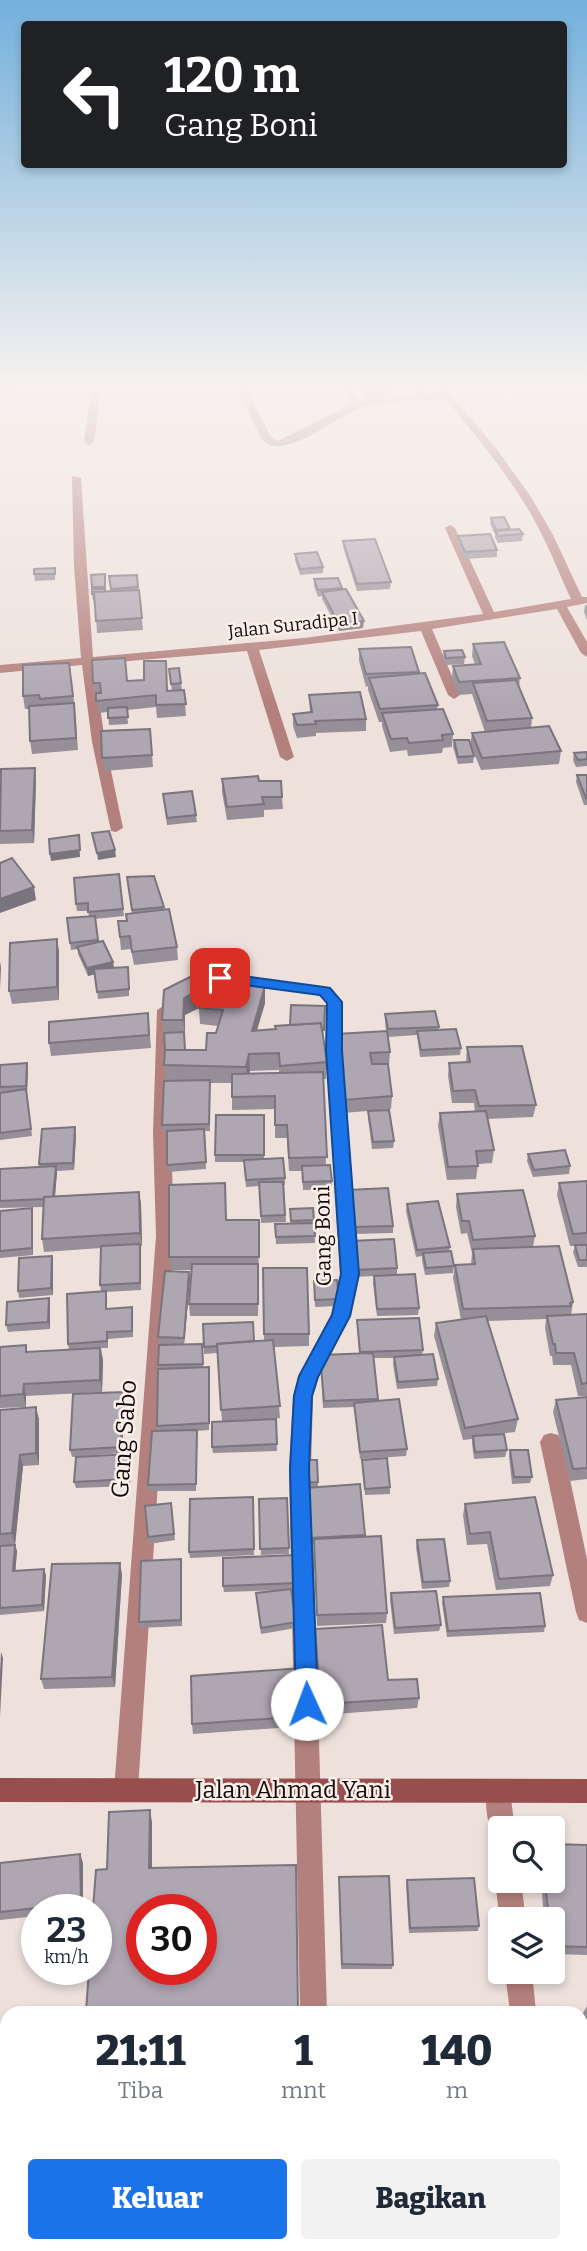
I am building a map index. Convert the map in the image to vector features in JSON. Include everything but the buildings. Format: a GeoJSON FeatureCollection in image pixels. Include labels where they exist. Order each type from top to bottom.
{"type":"FeatureCollection","features":[{"type":"Feature","properties":{"kind":"main road","name":"Jalan Ahmad Yani"},"geometry":{"type":"LineString","coordinates":[[0,1790],[587,1791]]}},
{"type":"Feature","properties":{"kind":"street"},"geometry":{"type":"LineString","coordinates":[[77,494],[89,662],[102,773],[116,828]]}},
{"type":"Feature","properties":{"kind":"street"},"geometry":{"type":"LineString","coordinates":[[523,494],[582,600]]}},
{"type":"Feature","properties":{"kind":"street"},"geometry":{"type":"LineString","coordinates":[[450,528],[490,617]]}},
{"type":"Feature","properties":{"kind":"street","name":"Jalan Suradipa I"},"geometry":{"type":"LineString","coordinates":[[0,669],[252,647],[425,627],[582,600]]}},
{"type":"Feature","properties":{"kind":"street"},"geometry":{"type":"LineString","coordinates":[[561,604],[587,653]]}},
{"type":"Feature","properties":{"kind":"street"},"geometry":{"type":"LineString","coordinates":[[425,627],[454,695]]}},
{"type":"Feature","properties":{"kind":"street"},"geometry":{"type":"LineString","coordinates":[[252,647],[287,757]]}},
{"type":"Feature","properties":{"kind":"street","name":"Gang Boni"},"geometry":{"type":"LineString","coordinates":[[162,1091],[165,1006],[183,987],[220,978],[312,989],[324,992],[334,1002],[334,1051],[350,1274],[341,1316],[309,1376],[303,1396],[300,1469],[309,1790]]}},
{"type":"Feature","properties":{"kind":"street","name":"Gang Sabo"},"geometry":{"type":"LineString","coordinates":[[126,1790],[165,1236],[162,1091]]}},
{"type":"Feature","properties":{"kind":"street"},"geometry":{"type":"LineString","coordinates":[[551,1442],[587,1612]]}},
{"type":"Feature","properties":{"kind":"street"},"geometry":{"type":"LineString","coordinates":[[309,1790],[314,2006]]}},
{"type":"Feature","properties":{"kind":"street"},"geometry":{"type":"LineString","coordinates":[[498,1791],[501,1816]]}},
{"type":"Feature","properties":{"kind":"street"},"geometry":{"type":"LineString","coordinates":[[520,1984],[522,2006]]}},
{"type":"Feature","properties":{"kind":"route"},"geometry":{"type":"LineString","coordinates":[[220,978],[312,989],[324,992],[334,1002],[334,1051],[350,1274],[341,1316],[309,1376],[303,1396],[300,1469],[307,1704]]}}]}
